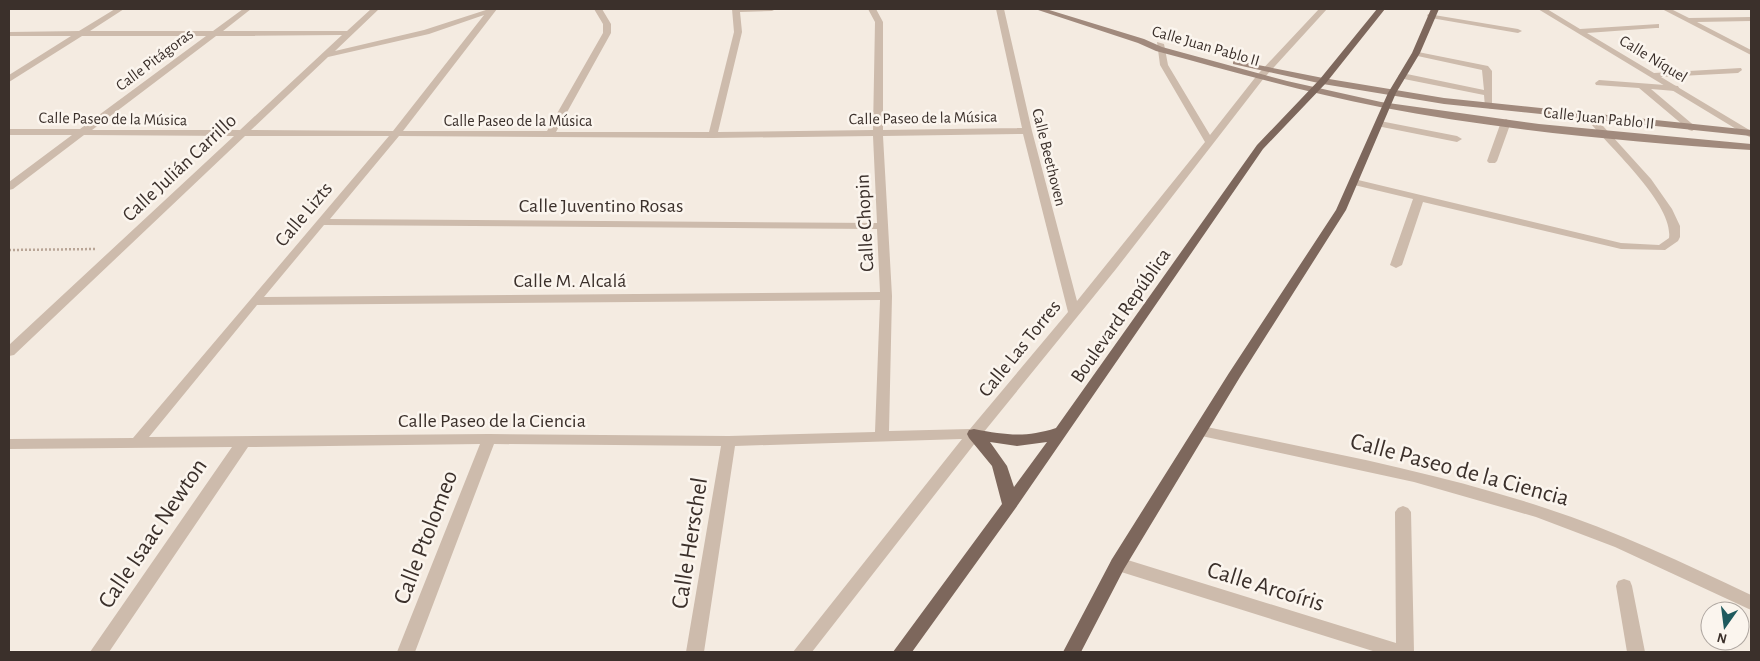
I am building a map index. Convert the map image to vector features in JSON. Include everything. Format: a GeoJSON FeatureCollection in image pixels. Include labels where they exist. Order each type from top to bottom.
{"type":"FeatureCollection","features":[{"type":"Feature","properties":{"kind":"main road","name":"Calle Juan Pablo II"},"geometry":{"type":"LineString","coordinates":[[1039,9],[1160,47],[1264,72],[1323,81],[1390,99],[1506,122],[1751,147]]}},
{"type":"Feature","properties":{"kind":"main road","name":"Boulevard República"},"geometry":{"type":"LineString","coordinates":[[902,652],[1010,505],[1260,147],[1323,81],[1381,9]]}},
{"type":"Feature","properties":{"kind":"main road"},"geometry":{"type":"LineString","coordinates":[[1072,652],[1118,564],[1202,431],[1234,376],[1341,210],[1390,99],[1416,54],[1433,13]]}},
{"type":"Feature","properties":{"kind":"main road","name":"Calle Juan Pablo II"},"geometry":{"type":"LineString","coordinates":[[1264,72],[1313,90],[1751,134]]}},
{"type":"Feature","properties":{"kind":"main road"},"geometry":{"type":"LineString","coordinates":[[974,434],[1025,442],[1039,441],[1060,432]]}},
{"type":"Feature","properties":{"kind":"main road"},"geometry":{"type":"LineString","coordinates":[[974,434],[992,452],[1001,466],[1010,505]]}},
{"type":"Feature","properties":{"kind":"street"},"geometry":{"type":"LineString","coordinates":[[9,79],[120,9]]}},
{"type":"Feature","properties":{"kind":"street","name":"Calle Pitágoras"},"geometry":{"type":"LineString","coordinates":[[9,187],[247,9]]}},
{"type":"Feature","properties":{"kind":"street","name":"Calle Julián Carrillo"},"geometry":{"type":"LineString","coordinates":[[9,352],[375,9]]}},
{"type":"Feature","properties":{"kind":"street"},"geometry":{"type":"LineString","coordinates":[[326,55],[426,32],[494,9]]}},
{"type":"Feature","properties":{"kind":"street","name":"Calle Lizts"},"geometry":{"type":"LineString","coordinates":[[138,441],[395,135],[494,9]]}},
{"type":"Feature","properties":{"kind":"street"},"geometry":{"type":"LineString","coordinates":[[550,134],[607,33],[606,24],[598,9]]}},
{"type":"Feature","properties":{"kind":"street"},"geometry":{"type":"LineString","coordinates":[[713,135],[738,32],[737,9],[772,9]]}},
{"type":"Feature","properties":{"kind":"street","name":"Calle Chopin"},"geometry":{"type":"LineString","coordinates":[[872,9],[878,22],[878,132],[886,296],[882,436]]}},
{"type":"Feature","properties":{"kind":"street","name":"Calle Beethoven"},"geometry":{"type":"LineString","coordinates":[[1000,9],[1027,131],[1074,312]]}},
{"type":"Feature","properties":{"kind":"street","name":"Calle Las Torres"},"geometry":{"type":"LineString","coordinates":[[802,652],[1264,72],[1323,9]]}},
{"type":"Feature","properties":{"kind":"street","name":"Calle Níquel"},"geometry":{"type":"LineString","coordinates":[[1542,9],[1751,134]]}},
{"type":"Feature","properties":{"kind":"street"},"geometry":{"type":"LineString","coordinates":[[1666,9],[1751,53]]}},
{"type":"Feature","properties":{"kind":"street"},"geometry":{"type":"LineString","coordinates":[[1433,13],[1518,32]]}},
{"type":"Feature","properties":{"kind":"street"},"geometry":{"type":"LineString","coordinates":[[1688,20],[1751,19]]}},
{"type":"Feature","properties":{"kind":"street"},"geometry":{"type":"LineString","coordinates":[[1579,31],[1656,26]]}},
{"type":"Feature","properties":{"kind":"street"},"geometry":{"type":"LineString","coordinates":[[9,34],[351,33]]}},
{"type":"Feature","properties":{"kind":"street"},"geometry":{"type":"LineString","coordinates":[[1160,47],[1164,65],[1209,141]]}},
{"type":"Feature","properties":{"kind":"street"},"geometry":{"type":"LineString","coordinates":[[1416,54],[1485,68],[1488,72],[1489,107]]}},
{"type":"Feature","properties":{"kind":"street"},"geometry":{"type":"LineString","coordinates":[[1655,75],[1738,70]]}},
{"type":"Feature","properties":{"kind":"street"},"geometry":{"type":"LineString","coordinates":[[1402,76],[1488,93]]}},
{"type":"Feature","properties":{"kind":"street"},"geometry":{"type":"LineString","coordinates":[[1599,84],[1675,88]]}},
{"type":"Feature","properties":{"kind":"street"},"geometry":{"type":"LineString","coordinates":[[1642,86],[1692,128]]}},
{"type":"Feature","properties":{"kind":"street"},"geometry":{"type":"LineString","coordinates":[[1354,182],[1621,246],[1661,248],[1674,239],[1675,225],[1657,194],[1590,117]]}},
{"type":"Feature","properties":{"kind":"street"},"geometry":{"type":"LineString","coordinates":[[1492,161],[1506,122]]}},
{"type":"Feature","properties":{"kind":"street"},"geometry":{"type":"LineString","coordinates":[[1380,124],[1457,139]]}},
{"type":"Feature","properties":{"kind":"street","name":"Calle Paseo de la Música"},"geometry":{"type":"LineString","coordinates":[[9,132],[239,135],[713,135],[1027,131]]}},
{"type":"Feature","properties":{"kind":"street"},"geometry":{"type":"LineString","coordinates":[[1396,266],[1419,197]]}},
{"type":"Feature","properties":{"kind":"street","name":"Calle Juventino Rosas"},"geometry":{"type":"LineString","coordinates":[[321,222],[882,226]]}},
{"type":"Feature","properties":{"kind":"street","name":"Calle M. Alcalá"},"geometry":{"type":"LineString","coordinates":[[254,301],[886,296]]}},
{"type":"Feature","properties":{"kind":"street","name":"Calle Paseo de la Ciencia"},"geometry":{"type":"LineString","coordinates":[[1202,431],[1406,474],[1542,512],[1626,544],[1751,603]]}},
{"type":"Feature","properties":{"kind":"street","name":"Calle Paseo de la Ciencia"},"geometry":{"type":"LineString","coordinates":[[9,444],[138,441],[489,439],[729,441],[974,434]]}},
{"type":"Feature","properties":{"kind":"street","name":"Calle Ptolomeo"},"geometry":{"type":"LineString","coordinates":[[406,652],[489,439]]}},
{"type":"Feature","properties":{"kind":"street","name":"Calle Isaac Newton"},"geometry":{"type":"LineString","coordinates":[[100,652],[244,441]]}},
{"type":"Feature","properties":{"kind":"street","name":"Calle Herschel"},"geometry":{"type":"LineString","coordinates":[[695,652],[729,441]]}},
{"type":"Feature","properties":{"kind":"street"},"geometry":{"type":"LineString","coordinates":[[1403,512],[1405,652]]}},
{"type":"Feature","properties":{"kind":"street","name":"Calle Arcoíris"},"geometry":{"type":"LineString","coordinates":[[1118,564],[1400,652]]}},
{"type":"Feature","properties":{"kind":"street"},"geometry":{"type":"LineString","coordinates":[[1624,586],[1636,652]]}},
{"type":"Feature","properties":{"kind":"path"},"geometry":{"type":"LineString","coordinates":[[9,250],[119,249]]}}]}
